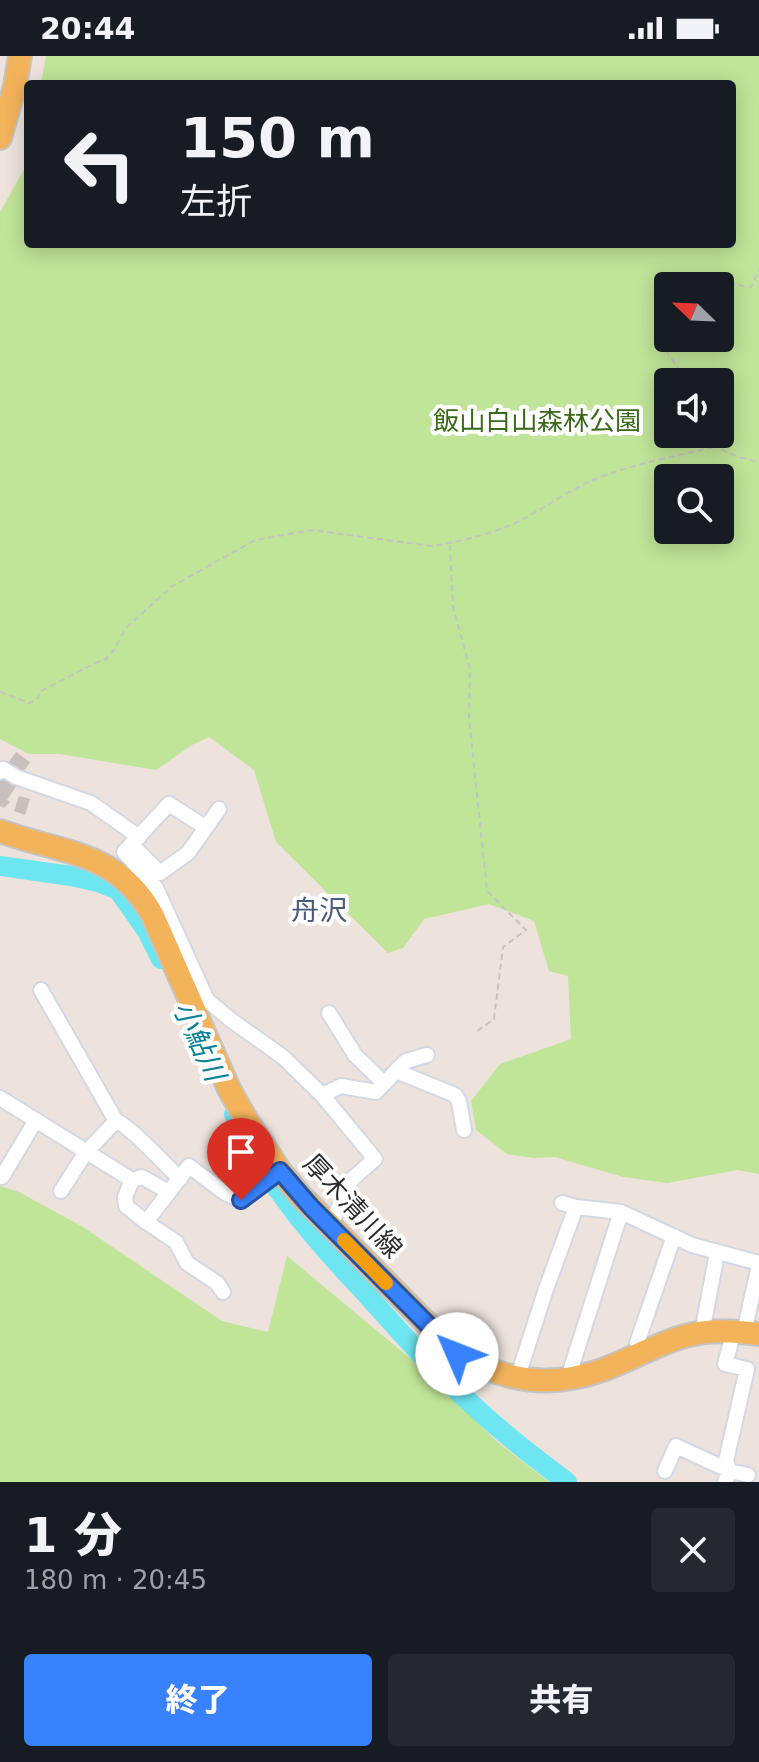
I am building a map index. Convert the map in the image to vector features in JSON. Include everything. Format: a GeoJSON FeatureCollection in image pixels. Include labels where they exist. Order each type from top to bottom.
{"type":"FeatureCollection","features":[{"type":"Feature","properties":{"kind":"main road"},"geometry":{"type":"LineString","coordinates":[[0,138],[20,56]]}},
{"type":"Feature","properties":{"kind":"main road","name":"厚木清川線"},"geometry":{"type":"LineString","coordinates":[[0,831],[94,859],[121,875],[160,914],[229,1089],[277,1173],[457,1354],[481,1368],[517,1379],[568,1378],[603,1370],[676,1339],[702,1333],[746,1333]]}},
{"type":"Feature","properties":{"kind":"street"},"geometry":{"type":"LineString","coordinates":[[0,772],[3,769],[16,777],[91,803],[135,840],[160,873],[188,853],[219,809]]}},
{"type":"Feature","properties":{"kind":"street"},"geometry":{"type":"LineString","coordinates":[[205,827],[169,804],[124,852],[156,888],[160,914],[207,1000],[283,1057],[322,1095],[375,1159],[352,1179],[330,1226]]}},
{"type":"Feature","properties":{"kind":"street"},"geometry":{"type":"LineString","coordinates":[[41,990],[116,1121],[126,1124],[180,1179]]}},
{"type":"Feature","properties":{"kind":"street"},"geometry":{"type":"LineString","coordinates":[[329,1013],[355,1055],[384,1083]]}},
{"type":"Feature","properties":{"kind":"street"},"geometry":{"type":"LineString","coordinates":[[322,1095],[341,1086],[376,1092],[406,1061],[427,1055]]}},
{"type":"Feature","properties":{"kind":"street"},"geometry":{"type":"LineString","coordinates":[[396,1071],[455,1095],[464,1130]]}},
{"type":"Feature","properties":{"kind":"street"},"geometry":{"type":"LineString","coordinates":[[0,1098],[132,1180],[142,1177],[169,1192]]}},
{"type":"Feature","properties":{"kind":"street"},"geometry":{"type":"LineString","coordinates":[[2,1177],[36,1120]]}},
{"type":"Feature","properties":{"kind":"street"},"geometry":{"type":"LineString","coordinates":[[61,1191],[86,1152],[116,1121]]}},
{"type":"Feature","properties":{"kind":"street"},"geometry":{"type":"LineString","coordinates":[[146,1222],[189,1166],[225,1193],[241,1200],[277,1173]]}},
{"type":"Feature","properties":{"kind":"street"},"geometry":{"type":"LineString","coordinates":[[132,1180],[125,1197],[126,1206],[176,1242],[187,1263],[217,1283],[223,1292]]}},
{"type":"Feature","properties":{"kind":"street"},"geometry":{"type":"LineString","coordinates":[[517,1379],[569,1205],[621,1212],[717,1253],[759,1265],[746,1333],[725,1364],[747,1369],[726,1461],[728,1476]]}},
{"type":"Feature","properties":{"kind":"street"},"geometry":{"type":"LineString","coordinates":[[568,1378],[621,1212]]}},
{"type":"Feature","properties":{"kind":"street"},"geometry":{"type":"LineString","coordinates":[[640,1353],[637,1343],[674,1236]]}},
{"type":"Feature","properties":{"kind":"street"},"geometry":{"type":"LineString","coordinates":[[702,1333],[717,1253]]}},
{"type":"Feature","properties":{"kind":"street"},"geometry":{"type":"LineString","coordinates":[[665,1471],[676,1446],[728,1476],[748,1475]]}},
{"type":"Feature","properties":{"kind":"path"},"geometry":{"type":"LineString","coordinates":[[734,284],[751,287],[759,270]]}},
{"type":"Feature","properties":{"kind":"path"},"geometry":{"type":"LineString","coordinates":[[0,692],[30,703],[38,698],[39,692],[105,660],[126,628],[171,587],[255,540],[312,530],[431,546],[450,544],[514,523],[598,478],[710,448]]}},
{"type":"Feature","properties":{"kind":"path"},"geometry":{"type":"LineString","coordinates":[[722,448],[730,454],[759,462]]}},
{"type":"Feature","properties":{"kind":"path"},"geometry":{"type":"LineString","coordinates":[[450,544],[453,607],[470,669],[469,718],[487,891],[526,930],[503,947],[494,1019],[476,1032]]}},
{"type":"Feature","properties":{"kind":"green space","name":"飯山白山森林公園"},"geometry":{"type":"Polygon","coordinates":[[[46,56],[759,56],[759,1174],[738,1170],[667,1183],[623,1177],[555,1157],[507,1154],[476,1130],[471,1101],[500,1064],[571,1039],[568,976],[549,971],[534,921],[489,904],[424,919],[403,948],[388,953],[276,842],[254,770],[209,737],[156,770],[60,754],[29,754],[0,739],[0,212],[24,170],[24,248],[736,248],[736,80],[42,80],[46,56]]]}},
{"type":"Feature","properties":{"kind":"green space"},"geometry":{"type":"Polygon","coordinates":[[[0,1186],[19,1192],[83,1227],[222,1321],[268,1332],[287,1256],[429,1374],[496,1441],[549,1482],[0,1482],[0,1186]]]}},
{"type":"Feature","properties":{"kind":"building"},"geometry":{"type":"Polygon","coordinates":[[[16,752],[30,762],[21,776],[6,766],[16,752]]]}},
{"type":"Feature","properties":{"kind":"building"},"geometry":{"type":"Polygon","coordinates":[[[2,778],[13,786],[14,783],[17,785],[4,808],[0,806],[2,778]]]}},
{"type":"Feature","properties":{"kind":"building"},"geometry":{"type":"Polygon","coordinates":[[[19,796],[30,799],[25,815],[14,811],[19,796]]]}},
{"type":"Feature","properties":{"kind":"waterway","name":"小鮎川"},"geometry":{"type":"LineString","coordinates":[[0,866],[71,876],[118,890],[147,931],[161,959]]}},
{"type":"Feature","properties":{"kind":"waterway","name":"小鮎川"},"geometry":{"type":"LineString","coordinates":[[234,1114],[276,1188],[420,1354],[462,1396],[567,1482]]}},
{"type":"Feature","properties":{"kind":"slow traffic"},"geometry":{"type":"LineString","coordinates":[[344,1240],[386,1283]]}},
{"type":"Feature","properties":{"kind":"district","name":"舟沢"},"geometry":{"type":"Point","coordinates":[319,910]}},
{"type":"Feature","properties":{"kind":"route"},"geometry":{"type":"LineString","coordinates":[[241,1200],[280,1171],[311,1207],[457,1354]]}}]}
